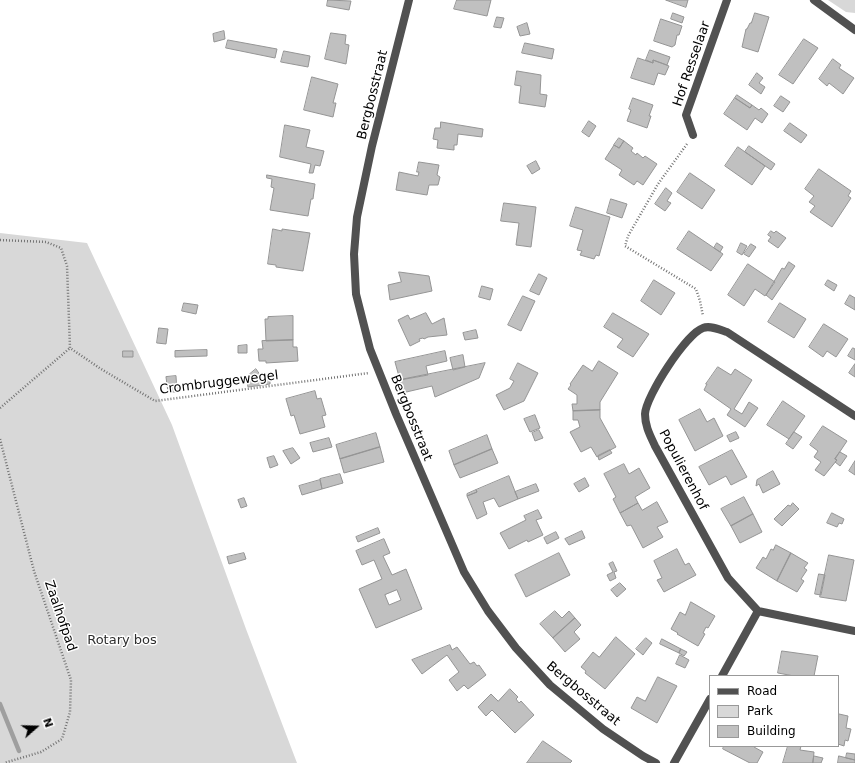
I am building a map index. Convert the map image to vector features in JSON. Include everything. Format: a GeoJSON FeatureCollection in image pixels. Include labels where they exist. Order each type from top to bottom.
{"type":"FeatureCollection","features":[{"type":"Feature","properties":{"kind":"street","name":"Bergbosstraat"},"geometry":{"type":"LineString","coordinates":[[409,0],[370,154],[357,217],[354,254],[356,294],[370,349],[396,414],[464,572],[488,611],[516,648],[550,685],[603,729],[656,763]]}},
{"type":"Feature","properties":{"kind":"street","name":"Hof Resselaar"},"geometry":{"type":"LineString","coordinates":[[693,135],[686,115],[727,0]]}},
{"type":"Feature","properties":{"kind":"street"},"geometry":{"type":"LineString","coordinates":[[814,0],[855,30]]}},
{"type":"Feature","properties":{"kind":"street"},"geometry":{"type":"LineString","coordinates":[[704,327],[715,328],[727,332],[855,416]]}},
{"type":"Feature","properties":{"kind":"street","name":"Populierenhof"},"geometry":{"type":"LineString","coordinates":[[704,327],[693,334],[681,347],[651,396],[645,412],[647,429],[728,578],[758,611]]}},
{"type":"Feature","properties":{"kind":"street"},"geometry":{"type":"LineString","coordinates":[[723,675],[758,611],[855,631]]}},
{"type":"Feature","properties":{"kind":"street"},"geometry":{"type":"LineString","coordinates":[[674,763],[709,701]]}},
{"type":"Feature","properties":{"kind":"path"},"geometry":{"type":"LineString","coordinates":[[693,135],[658,184],[628,236],[625,246],[696,289],[700,301],[704,327]]}},
{"type":"Feature","properties":{"kind":"path"},"geometry":{"type":"LineString","coordinates":[[0,240],[46,242],[61,248],[67,266],[70,348],[0,408]]}},
{"type":"Feature","properties":{"kind":"path","name":"Crombruggewegel"},"geometry":{"type":"LineString","coordinates":[[70,348],[101,369],[155,401],[379,371]]}},
{"type":"Feature","properties":{"kind":"path","name":"Zaalhofpad"},"geometry":{"type":"LineString","coordinates":[[0,439],[34,571],[71,680],[70,712],[62,739],[40,752],[4,763]]}},
{"type":"Feature","properties":{"kind":"green space"},"geometry":{"type":"Polygon","coordinates":[[[828,0],[855,0],[855,13],[846,12],[828,0]]]}},
{"type":"Feature","properties":{"kind":"green space","name":"Rotary bos"},"geometry":{"type":"Polygon","coordinates":[[[0,233],[87,243],[172,425],[246,629],[297,763],[0,763],[0,233]]]}},
{"type":"Feature","properties":{"kind":"building"},"geometry":{"type":"Polygon","coordinates":[[[328,0],[351,1],[349,10],[327,6],[328,0]]]}},
{"type":"Feature","properties":{"kind":"building"},"geometry":{"type":"Polygon","coordinates":[[[457,0],[491,0],[487,16],[454,9],[457,0]]]}},
{"type":"Feature","properties":{"kind":"building"},"geometry":{"type":"Polygon","coordinates":[[[666,0],[688,0],[686,7],[666,0]]]}},
{"type":"Feature","properties":{"kind":"building"},"geometry":{"type":"Polygon","coordinates":[[[673,13],[684,17],[682,23],[671,19],[673,13]]]}},
{"type":"Feature","properties":{"kind":"building"},"geometry":{"type":"Polygon","coordinates":[[[755,13],[769,17],[758,52],[742,47],[746,29],[751,23],[755,13]]]}},
{"type":"Feature","properties":{"kind":"building"},"geometry":{"type":"Polygon","coordinates":[[[497,17],[504,18],[501,28],[494,27],[497,17]]]}},
{"type":"Feature","properties":{"kind":"building"},"geometry":{"type":"Polygon","coordinates":[[[661,19],[682,26],[679,35],[677,35],[675,45],[672,47],[654,41],[661,19]]]}},
{"type":"Feature","properties":{"kind":"building"},"geometry":{"type":"Polygon","coordinates":[[[527,23],[530,34],[520,36],[517,27],[527,23]]]}},
{"type":"Feature","properties":{"kind":"building"},"geometry":{"type":"Polygon","coordinates":[[[224,31],[225,39],[214,42],[213,34],[224,31]]]}},
{"type":"Feature","properties":{"kind":"building"},"geometry":{"type":"Polygon","coordinates":[[[331,33],[346,35],[345,44],[349,45],[346,64],[325,59],[331,33]]]}},
{"type":"Feature","properties":{"kind":"building"},"geometry":{"type":"Polygon","coordinates":[[[804,39],[818,48],[793,84],[779,75],[804,39]]]}},
{"type":"Feature","properties":{"kind":"building"},"geometry":{"type":"Polygon","coordinates":[[[228,40],[277,49],[275,58],[226,48],[228,40]]]}},
{"type":"Feature","properties":{"kind":"building"},"geometry":{"type":"Polygon","coordinates":[[[525,43],[554,49],[552,59],[522,53],[525,43]]]}},
{"type":"Feature","properties":{"kind":"building"},"geometry":{"type":"Polygon","coordinates":[[[650,50],[670,57],[667,65],[653,60],[653,63],[646,60],[650,50]]]}},
{"type":"Feature","properties":{"kind":"building"},"geometry":{"type":"Polygon","coordinates":[[[284,51],[310,56],[308,67],[281,62],[284,51]]]}},
{"type":"Feature","properties":{"kind":"building"},"geometry":{"type":"Polygon","coordinates":[[[638,58],[653,63],[653,60],[669,66],[665,75],[658,73],[654,85],[631,78],[638,58]]]}},
{"type":"Feature","properties":{"kind":"building"},"geometry":{"type":"Polygon","coordinates":[[[833,59],[841,65],[839,68],[854,78],[843,94],[829,83],[827,86],[819,79],[833,59]]]}},
{"type":"Feature","properties":{"kind":"building"},"geometry":{"type":"Polygon","coordinates":[[[517,71],[541,75],[540,94],[547,95],[545,107],[519,103],[521,86],[515,85],[517,71]]]}},
{"type":"Feature","properties":{"kind":"building"},"geometry":{"type":"Polygon","coordinates":[[[757,73],[763,78],[759,83],[765,87],[761,94],[749,85],[757,73]]]}},
{"type":"Feature","properties":{"kind":"building"},"geometry":{"type":"Polygon","coordinates":[[[312,77],[338,84],[333,103],[336,103],[333,117],[304,110],[312,77]]]}},
{"type":"Feature","properties":{"kind":"building"},"geometry":{"type":"Polygon","coordinates":[[[737,95],[752,105],[750,108],[735,98],[737,95]]]}},
{"type":"Feature","properties":{"kind":"building"},"geometry":{"type":"Polygon","coordinates":[[[781,96],[790,102],[783,112],[774,106],[781,96]]]}},
{"type":"Feature","properties":{"kind":"building"},"geometry":{"type":"Polygon","coordinates":[[[633,98],[653,105],[647,128],[627,121],[633,98]]]}},
{"type":"Feature","properties":{"kind":"building"},"geometry":{"type":"Polygon","coordinates":[[[735,98],[750,108],[752,105],[759,110],[761,108],[768,114],[762,123],[755,118],[747,130],[724,114],[735,98]]]}},
{"type":"Feature","properties":{"kind":"building"},"geometry":{"type":"Polygon","coordinates":[[[589,121],[596,126],[589,137],[582,132],[589,121]]]}},
{"type":"Feature","properties":{"kind":"building"},"geometry":{"type":"Polygon","coordinates":[[[441,122],[483,129],[482,137],[458,134],[457,145],[454,145],[454,150],[437,148],[438,140],[433,139],[435,128],[440,128],[441,122]]]}},
{"type":"Feature","properties":{"kind":"building"},"geometry":{"type":"Polygon","coordinates":[[[790,123],[807,135],[801,143],[784,131],[790,123]]]}},
{"type":"Feature","properties":{"kind":"building"},"geometry":{"type":"Polygon","coordinates":[[[285,125],[310,130],[306,147],[324,151],[320,166],[315,165],[313,173],[309,173],[311,164],[280,157],[285,125]]]}},
{"type":"Feature","properties":{"kind":"building"},"geometry":{"type":"Polygon","coordinates":[[[619,138],[624,141],[619,148],[614,145],[619,138]]]}},
{"type":"Feature","properties":{"kind":"building"},"geometry":{"type":"Polygon","coordinates":[[[624,141],[633,148],[631,151],[636,155],[637,153],[643,158],[645,156],[657,164],[643,185],[637,181],[634,185],[619,175],[622,170],[605,159],[614,145],[619,148],[624,141]]]}},
{"type":"Feature","properties":{"kind":"building"},"geometry":{"type":"Polygon","coordinates":[[[749,146],[775,164],[771,170],[745,152],[749,146]]]}},
{"type":"Feature","properties":{"kind":"building"},"geometry":{"type":"Polygon","coordinates":[[[738,147],[765,166],[752,185],[725,166],[738,147]]]}},
{"type":"Feature","properties":{"kind":"building"},"geometry":{"type":"Polygon","coordinates":[[[536,161],[540,169],[532,174],[527,166],[536,161]]]}},
{"type":"Feature","properties":{"kind":"building"},"geometry":{"type":"Polygon","coordinates":[[[419,162],[439,165],[437,175],[440,177],[438,185],[429,185],[427,195],[396,190],[399,172],[418,176],[419,172],[417,172],[419,162]]]}},
{"type":"Feature","properties":{"kind":"building"},"geometry":{"type":"Polygon","coordinates":[[[819,169],[851,191],[848,196],[851,198],[832,227],[810,212],[815,206],[809,202],[814,196],[805,189],[819,169]]]}},
{"type":"Feature","properties":{"kind":"building"},"geometry":{"type":"Polygon","coordinates":[[[690,173],[715,190],[702,209],[677,192],[690,173]]]}},
{"type":"Feature","properties":{"kind":"building"},"geometry":{"type":"Polygon","coordinates":[[[267,175],[315,184],[313,199],[311,199],[308,216],[270,210],[274,188],[271,187],[272,179],[267,178],[267,175]]]}},
{"type":"Feature","properties":{"kind":"building"},"geometry":{"type":"Polygon","coordinates":[[[666,188],[672,193],[667,201],[671,203],[665,211],[655,204],[666,188]]]}},
{"type":"Feature","properties":{"kind":"building"},"geometry":{"type":"Polygon","coordinates":[[[611,199],[627,204],[622,218],[607,213],[611,199]]]}},
{"type":"Feature","properties":{"kind":"building"},"geometry":{"type":"Polygon","coordinates":[[[504,203],[536,207],[531,247],[516,245],[519,223],[501,221],[504,203]]]}},
{"type":"Feature","properties":{"kind":"building"},"geometry":{"type":"Polygon","coordinates":[[[576,207],[610,217],[599,256],[596,255],[594,259],[580,255],[582,251],[577,250],[583,230],[570,226],[576,207]]]}},
{"type":"Feature","properties":{"kind":"building"},"geometry":{"type":"Polygon","coordinates":[[[273,229],[310,233],[303,271],[276,267],[276,265],[268,264],[273,229]]]}},
{"type":"Feature","properties":{"kind":"building"},"geometry":{"type":"Polygon","coordinates":[[[689,231],[723,254],[711,271],[677,249],[689,231]]]}},
{"type":"Feature","properties":{"kind":"building"},"geometry":{"type":"Polygon","coordinates":[[[771,231],[774,233],[776,231],[786,238],[778,248],[768,241],[771,237],[768,235],[771,231]]]}},
{"type":"Feature","properties":{"kind":"building"},"geometry":{"type":"Polygon","coordinates":[[[717,243],[723,247],[720,252],[714,248],[717,243]]]}},
{"type":"Feature","properties":{"kind":"building"},"geometry":{"type":"Polygon","coordinates":[[[741,243],[747,246],[742,255],[737,252],[741,243]]]}},
{"type":"Feature","properties":{"kind":"building"},"geometry":{"type":"Polygon","coordinates":[[[751,244],[756,247],[749,257],[744,254],[751,244]]]}},
{"type":"Feature","properties":{"kind":"building"},"geometry":{"type":"Polygon","coordinates":[[[789,262],[795,266],[772,300],[766,295],[782,268],[784,269],[789,262]]]}},
{"type":"Feature","properties":{"kind":"building"},"geometry":{"type":"Polygon","coordinates":[[[748,264],[775,282],[765,296],[755,289],[744,306],[728,295],[748,264]]]}},
{"type":"Feature","properties":{"kind":"building"},"geometry":{"type":"Polygon","coordinates":[[[399,272],[429,276],[432,291],[390,300],[388,285],[401,282],[399,272]]]}},
{"type":"Feature","properties":{"kind":"building"},"geometry":{"type":"Polygon","coordinates":[[[539,274],[547,278],[539,295],[530,291],[539,274]]]}},
{"type":"Feature","properties":{"kind":"building"},"geometry":{"type":"Polygon","coordinates":[[[654,280],[675,293],[661,315],[641,301],[654,280]]]}},
{"type":"Feature","properties":{"kind":"building"},"geometry":{"type":"Polygon","coordinates":[[[828,280],[837,285],[834,291],[825,285],[828,280]]]}},
{"type":"Feature","properties":{"kind":"building"},"geometry":{"type":"Polygon","coordinates":[[[482,286],[493,289],[490,300],[479,297],[482,286]]]}},
{"type":"Feature","properties":{"kind":"building"},"geometry":{"type":"Polygon","coordinates":[[[850,295],[855,298],[855,310],[845,304],[850,295]]]}},
{"type":"Feature","properties":{"kind":"building"},"geometry":{"type":"Polygon","coordinates":[[[523,296],[535,301],[521,331],[508,325],[523,296]]]}},
{"type":"Feature","properties":{"kind":"building"},"geometry":{"type":"Polygon","coordinates":[[[184,303],[198,305],[196,314],[182,311],[184,303]]]}},
{"type":"Feature","properties":{"kind":"building"},"geometry":{"type":"Polygon","coordinates":[[[780,303],[806,319],[794,338],[768,322],[780,303]]]}},
{"type":"Feature","properties":{"kind":"building"},"geometry":{"type":"Polygon","coordinates":[[[426,313],[432,324],[444,318],[447,335],[419,339],[420,341],[410,346],[398,320],[408,315],[410,319],[426,313]]]}},
{"type":"Feature","properties":{"kind":"building"},"geometry":{"type":"Polygon","coordinates":[[[613,313],[649,334],[633,357],[617,347],[623,339],[604,327],[613,313]]]}},
{"type":"Feature","properties":{"kind":"building"},"geometry":{"type":"Polygon","coordinates":[[[293,316],[293,340],[266,341],[265,319],[268,319],[268,317],[293,316]]]}},
{"type":"Feature","properties":{"kind":"building"},"geometry":{"type":"Polygon","coordinates":[[[824,324],[848,339],[836,357],[827,351],[823,357],[809,347],[824,324]]]}},
{"type":"Feature","properties":{"kind":"building"},"geometry":{"type":"Polygon","coordinates":[[[159,328],[168,329],[166,344],[157,343],[159,328]]]}},
{"type":"Feature","properties":{"kind":"building"},"geometry":{"type":"Polygon","coordinates":[[[476,330],[478,338],[465,340],[463,333],[476,330]]]}},
{"type":"Feature","properties":{"kind":"building"},"geometry":{"type":"Polygon","coordinates":[[[293,340],[293,347],[297,347],[298,361],[266,363],[266,361],[259,361],[258,349],[263,349],[262,341],[293,340]]]}},
{"type":"Feature","properties":{"kind":"building"},"geometry":{"type":"Polygon","coordinates":[[[247,345],[247,353],[238,353],[238,346],[247,345]]]}},
{"type":"Feature","properties":{"kind":"building"},"geometry":{"type":"Polygon","coordinates":[[[853,348],[855,349],[855,360],[848,356],[853,348]]]}},
{"type":"Feature","properties":{"kind":"building"},"geometry":{"type":"Polygon","coordinates":[[[207,350],[207,356],[175,357],[175,351],[207,350]]]}},
{"type":"Feature","properties":{"kind":"building"},"geometry":{"type":"Polygon","coordinates":[[[123,351],[133,351],[133,357],[123,357],[123,351]]]}},
{"type":"Feature","properties":{"kind":"building"},"geometry":{"type":"Polygon","coordinates":[[[445,351],[447,361],[426,366],[428,375],[400,380],[395,362],[445,351]]]}},
{"type":"Feature","properties":{"kind":"building"},"geometry":{"type":"Polygon","coordinates":[[[463,355],[465,367],[453,370],[450,358],[463,355]]]}},
{"type":"Feature","properties":{"kind":"building"},"geometry":{"type":"Polygon","coordinates":[[[599,361],[618,373],[600,402],[600,410],[573,411],[572,404],[577,404],[577,395],[568,389],[571,385],[570,384],[583,365],[592,371],[599,361]]]}},
{"type":"Feature","properties":{"kind":"building"},"geometry":{"type":"Polygon","coordinates":[[[485,363],[479,378],[435,397],[432,386],[402,393],[400,380],[485,363]]]}},
{"type":"Feature","properties":{"kind":"building"},"geometry":{"type":"Polygon","coordinates":[[[518,363],[538,373],[524,401],[504,410],[496,395],[510,388],[514,381],[510,379],[518,363]]]}},
{"type":"Feature","properties":{"kind":"building"},"geometry":{"type":"Polygon","coordinates":[[[855,364],[855,377],[849,373],[855,364]]]}},
{"type":"Feature","properties":{"kind":"building"},"geometry":{"type":"Polygon","coordinates":[[[718,367],[731,375],[735,369],[752,380],[734,409],[742,414],[749,402],[758,408],[745,427],[727,415],[731,409],[704,390],[706,384],[718,367]]]}},
{"type":"Feature","properties":{"kind":"building"},"geometry":{"type":"Polygon","coordinates":[[[256,369],[261,376],[255,381],[250,374],[256,369]]]}},
{"type":"Feature","properties":{"kind":"building"},"geometry":{"type":"Polygon","coordinates":[[[176,376],[177,392],[168,392],[166,377],[176,376]]]}},
{"type":"Feature","properties":{"kind":"building"},"geometry":{"type":"Polygon","coordinates":[[[270,379],[270,384],[248,387],[247,382],[270,379]]]}},
{"type":"Feature","properties":{"kind":"building"},"geometry":{"type":"Polygon","coordinates":[[[315,391],[317,399],[321,398],[326,415],[322,416],[325,427],[300,434],[294,415],[291,416],[286,399],[315,391]]]}},
{"type":"Feature","properties":{"kind":"building"},"geometry":{"type":"Polygon","coordinates":[[[783,401],[805,416],[789,439],[767,425],[783,401]]]}},
{"type":"Feature","properties":{"kind":"building"},"geometry":{"type":"Polygon","coordinates":[[[700,409],[707,422],[714,418],[723,436],[695,451],[679,420],[700,409]]]}},
{"type":"Feature","properties":{"kind":"building"},"geometry":{"type":"Polygon","coordinates":[[[600,410],[600,418],[616,447],[597,457],[591,447],[581,452],[570,432],[580,427],[578,420],[573,420],[573,411],[600,410]]]}},
{"type":"Feature","properties":{"kind":"building"},"geometry":{"type":"Polygon","coordinates":[[[535,415],[540,428],[530,432],[524,419],[535,415]]]}},
{"type":"Feature","properties":{"kind":"building"},"geometry":{"type":"Polygon","coordinates":[[[823,426],[847,441],[835,459],[837,460],[824,476],[815,470],[821,462],[814,457],[818,451],[810,445],[823,426]]]}},
{"type":"Feature","properties":{"kind":"building"},"geometry":{"type":"Polygon","coordinates":[[[539,430],[543,438],[535,441],[532,433],[539,430]]]}},
{"type":"Feature","properties":{"kind":"building"},"geometry":{"type":"Polygon","coordinates":[[[736,432],[739,438],[730,442],[727,436],[736,432]]]}},
{"type":"Feature","properties":{"kind":"building"},"geometry":{"type":"Polygon","coordinates":[[[794,432],[802,437],[793,449],[786,444],[794,432]]]}},
{"type":"Feature","properties":{"kind":"building"},"geometry":{"type":"Polygon","coordinates":[[[376,433],[380,447],[340,459],[336,445],[376,433]]]}},
{"type":"Feature","properties":{"kind":"building"},"geometry":{"type":"Polygon","coordinates":[[[487,435],[492,449],[454,465],[449,451],[487,435]]]}},
{"type":"Feature","properties":{"kind":"building"},"geometry":{"type":"Polygon","coordinates":[[[329,438],[332,447],[313,452],[310,443],[329,438]]]}},
{"type":"Feature","properties":{"kind":"building"},"geometry":{"type":"Polygon","coordinates":[[[380,447],[384,462],[344,473],[340,459],[380,447]]]}},
{"type":"Feature","properties":{"kind":"building"},"geometry":{"type":"Polygon","coordinates":[[[293,448],[300,458],[291,464],[283,451],[293,448]]]}},
{"type":"Feature","properties":{"kind":"building"},"geometry":{"type":"Polygon","coordinates":[[[492,449],[498,463],[460,478],[454,465],[492,449]]]}},
{"type":"Feature","properties":{"kind":"building"},"geometry":{"type":"Polygon","coordinates":[[[610,450],[612,453],[599,460],[598,456],[610,450]]]}},
{"type":"Feature","properties":{"kind":"building"},"geometry":{"type":"Polygon","coordinates":[[[732,450],[747,477],[731,485],[726,476],[709,485],[699,467],[732,450]]]}},
{"type":"Feature","properties":{"kind":"building"},"geometry":{"type":"Polygon","coordinates":[[[840,452],[847,456],[840,466],[835,462],[837,460],[835,459],[840,452]]]}},
{"type":"Feature","properties":{"kind":"building"},"geometry":{"type":"Polygon","coordinates":[[[274,456],[278,465],[270,468],[267,458],[274,456]]]}},
{"type":"Feature","properties":{"kind":"building"},"geometry":{"type":"Polygon","coordinates":[[[855,461],[855,475],[849,471],[855,461]]]}},
{"type":"Feature","properties":{"kind":"building"},"geometry":{"type":"Polygon","coordinates":[[[624,464],[629,474],[639,468],[650,488],[635,497],[638,503],[620,513],[613,499],[616,497],[604,474],[624,464]]]}},
{"type":"Feature","properties":{"kind":"building"},"geometry":{"type":"Polygon","coordinates":[[[773,471],[780,484],[763,493],[759,484],[756,486],[757,480],[773,471]]]}},
{"type":"Feature","properties":{"kind":"building"},"geometry":{"type":"Polygon","coordinates":[[[340,474],[343,483],[322,489],[320,479],[340,474]]]}},
{"type":"Feature","properties":{"kind":"building"},"geometry":{"type":"Polygon","coordinates":[[[509,476],[518,499],[499,507],[494,498],[483,502],[487,514],[477,519],[467,496],[477,492],[476,490],[509,476]]]}},
{"type":"Feature","properties":{"kind":"building"},"geometry":{"type":"Polygon","coordinates":[[[585,478],[589,486],[579,492],[574,484],[585,478]]]}},
{"type":"Feature","properties":{"kind":"building"},"geometry":{"type":"Polygon","coordinates":[[[320,480],[322,489],[302,495],[299,486],[320,480]]]}},
{"type":"Feature","properties":{"kind":"building"},"geometry":{"type":"Polygon","coordinates":[[[536,484],[539,491],[518,499],[515,492],[536,484]]]}},
{"type":"Feature","properties":{"kind":"building"},"geometry":{"type":"Polygon","coordinates":[[[476,490],[477,492],[467,496],[467,494],[476,490]]]}},
{"type":"Feature","properties":{"kind":"building"},"geometry":{"type":"Polygon","coordinates":[[[744,497],[753,514],[731,526],[721,509],[744,497]]]}},
{"type":"Feature","properties":{"kind":"building"},"geometry":{"type":"Polygon","coordinates":[[[244,498],[247,506],[241,508],[238,500],[244,498]]]}},
{"type":"Feature","properties":{"kind":"building"},"geometry":{"type":"Polygon","coordinates":[[[657,502],[668,522],[657,527],[663,537],[643,548],[631,525],[627,526],[620,513],[638,503],[642,510],[657,502]]]}},
{"type":"Feature","properties":{"kind":"building"},"geometry":{"type":"Polygon","coordinates":[[[793,503],[799,509],[782,526],[774,519],[788,505],[790,506],[793,503]]]}},
{"type":"Feature","properties":{"kind":"building"},"geometry":{"type":"Polygon","coordinates":[[[538,510],[542,518],[536,520],[543,535],[528,542],[527,540],[509,549],[500,533],[526,520],[524,516],[538,510]]]}},
{"type":"Feature","properties":{"kind":"building"},"geometry":{"type":"Polygon","coordinates":[[[832,513],[844,519],[842,524],[839,523],[837,527],[827,523],[832,513]]]}},
{"type":"Feature","properties":{"kind":"building"},"geometry":{"type":"Polygon","coordinates":[[[753,514],[762,532],[740,543],[731,526],[753,514]]]}},
{"type":"Feature","properties":{"kind":"building"},"geometry":{"type":"Polygon","coordinates":[[[378,528],[380,533],[358,542],[356,537],[378,528]]]}},
{"type":"Feature","properties":{"kind":"building"},"geometry":{"type":"Polygon","coordinates":[[[582,531],[585,538],[569,545],[565,539],[582,531]]]}},
{"type":"Feature","properties":{"kind":"building"},"geometry":{"type":"Polygon","coordinates":[[[556,532],[559,538],[547,544],[544,538],[556,532]]]}},
{"type":"Feature","properties":{"kind":"building"},"geometry":{"type":"Polygon","coordinates":[[[384,539],[390,553],[383,556],[392,575],[406,569],[422,609],[376,628],[359,589],[382,579],[374,560],[362,565],[356,551],[384,539]],[[397,590],[385,595],[389,605],[401,600],[397,590]]]}},
{"type":"Feature","properties":{"kind":"building"},"geometry":{"type":"Polygon","coordinates":[[[776,545],[791,553],[777,581],[756,568],[763,557],[766,559],[771,549],[773,550],[776,545]]]}},
{"type":"Feature","properties":{"kind":"building"},"geometry":{"type":"Polygon","coordinates":[[[677,549],[685,565],[689,563],[696,575],[664,592],[657,580],[662,578],[654,561],[677,549]]]}},
{"type":"Feature","properties":{"kind":"building"},"geometry":{"type":"Polygon","coordinates":[[[244,553],[246,559],[229,564],[227,557],[244,553]]]}},
{"type":"Feature","properties":{"kind":"building"},"geometry":{"type":"Polygon","coordinates":[[[559,553],[570,575],[526,597],[515,575],[559,553]]]}},
{"type":"Feature","properties":{"kind":"building"},"geometry":{"type":"Polygon","coordinates":[[[791,553],[808,563],[804,568],[807,570],[801,579],[804,581],[797,592],[777,581],[791,553]]]}},
{"type":"Feature","properties":{"kind":"building"},"geometry":{"type":"Polygon","coordinates":[[[829,555],[854,560],[846,601],[820,597],[829,555]]]}},
{"type":"Feature","properties":{"kind":"building"},"geometry":{"type":"Polygon","coordinates":[[[613,562],[617,571],[614,572],[616,578],[610,581],[607,575],[613,572],[609,564],[613,562]]]}},
{"type":"Feature","properties":{"kind":"building"},"geometry":{"type":"Polygon","coordinates":[[[819,574],[825,575],[821,595],[815,594],[819,574]]]}},
{"type":"Feature","properties":{"kind":"building"},"geometry":{"type":"Polygon","coordinates":[[[620,583],[626,589],[617,597],[611,590],[620,583]]]}},
{"type":"Feature","properties":{"kind":"building"},"geometry":{"type":"Polygon","coordinates":[[[691,602],[715,616],[708,628],[706,627],[703,633],[705,634],[698,646],[671,629],[680,612],[685,615],[691,602]]]}},
{"type":"Feature","properties":{"kind":"building"},"geometry":{"type":"Polygon","coordinates":[[[555,611],[562,618],[569,611],[575,618],[553,638],[540,624],[555,611]]]}},
{"type":"Feature","properties":{"kind":"building"},"geometry":{"type":"Polygon","coordinates":[[[575,618],[581,625],[574,632],[580,639],[565,652],[553,638],[575,618]]]}},
{"type":"Feature","properties":{"kind":"building"},"geometry":{"type":"Polygon","coordinates":[[[616,637],[635,654],[605,689],[585,673],[586,671],[581,667],[593,652],[599,657],[616,637]]]}},
{"type":"Feature","properties":{"kind":"building"},"geometry":{"type":"Polygon","coordinates":[[[646,638],[652,643],[643,655],[636,649],[646,638]]]}},
{"type":"Feature","properties":{"kind":"building"},"geometry":{"type":"Polygon","coordinates":[[[662,639],[681,649],[679,653],[660,644],[662,639]]]}},
{"type":"Feature","properties":{"kind":"building"},"geometry":{"type":"Polygon","coordinates":[[[450,645],[452,650],[457,647],[470,664],[474,662],[477,666],[479,665],[486,675],[468,689],[464,685],[457,691],[449,680],[459,672],[447,655],[422,674],[412,660],[450,645]]]}},
{"type":"Feature","properties":{"kind":"building"},"geometry":{"type":"Polygon","coordinates":[[[681,649],[687,652],[684,656],[679,653],[681,649]]]}},
{"type":"Feature","properties":{"kind":"building"},"geometry":{"type":"Polygon","coordinates":[[[782,651],[818,656],[814,675],[789,675],[778,673],[782,651]]]}},
{"type":"Feature","properties":{"kind":"building"},"geometry":{"type":"Polygon","coordinates":[[[680,655],[689,660],[685,668],[676,664],[680,655]]]}},
{"type":"Feature","properties":{"kind":"building"},"geometry":{"type":"Polygon","coordinates":[[[658,677],[677,686],[657,723],[631,708],[637,697],[645,701],[658,677]]]}},
{"type":"Feature","properties":{"kind":"building"},"geometry":{"type":"Polygon","coordinates":[[[510,689],[518,697],[516,699],[519,703],[521,701],[534,715],[515,733],[492,710],[486,716],[478,707],[491,694],[498,701],[510,689]]]}},
{"type":"Feature","properties":{"kind":"building"},"geometry":{"type":"Polygon","coordinates":[[[839,714],[848,716],[846,728],[851,729],[848,741],[845,740],[844,746],[839,744],[839,714]]]}},
{"type":"Feature","properties":{"kind":"building"},"geometry":{"type":"Polygon","coordinates":[[[543,741],[572,761],[570,763],[527,763],[543,741]]]}},
{"type":"Feature","properties":{"kind":"building"},"geometry":{"type":"Polygon","coordinates":[[[724,747],[754,747],[763,752],[757,763],[750,763],[723,749],[724,747]]]}},
{"type":"Feature","properties":{"kind":"building"},"geometry":{"type":"Polygon","coordinates":[[[788,747],[801,747],[800,750],[814,752],[813,763],[783,763],[788,747]]]}},
{"type":"Feature","properties":{"kind":"building"},"geometry":{"type":"Polygon","coordinates":[[[847,753],[855,754],[855,760],[846,758],[847,753]]]}},
{"type":"Feature","properties":{"kind":"building"},"geometry":{"type":"Polygon","coordinates":[[[814,756],[823,758],[821,763],[813,763],[814,756]]]}},
{"type":"Feature","properties":{"kind":"building"},"geometry":{"type":"Polygon","coordinates":[[[839,756],[855,760],[855,763],[838,763],[839,756]]]}},
{"type":"Feature","properties":{"kind":"waterway"},"geometry":{"type":"LineString","coordinates":[[0,704],[19,751]]}}]}
